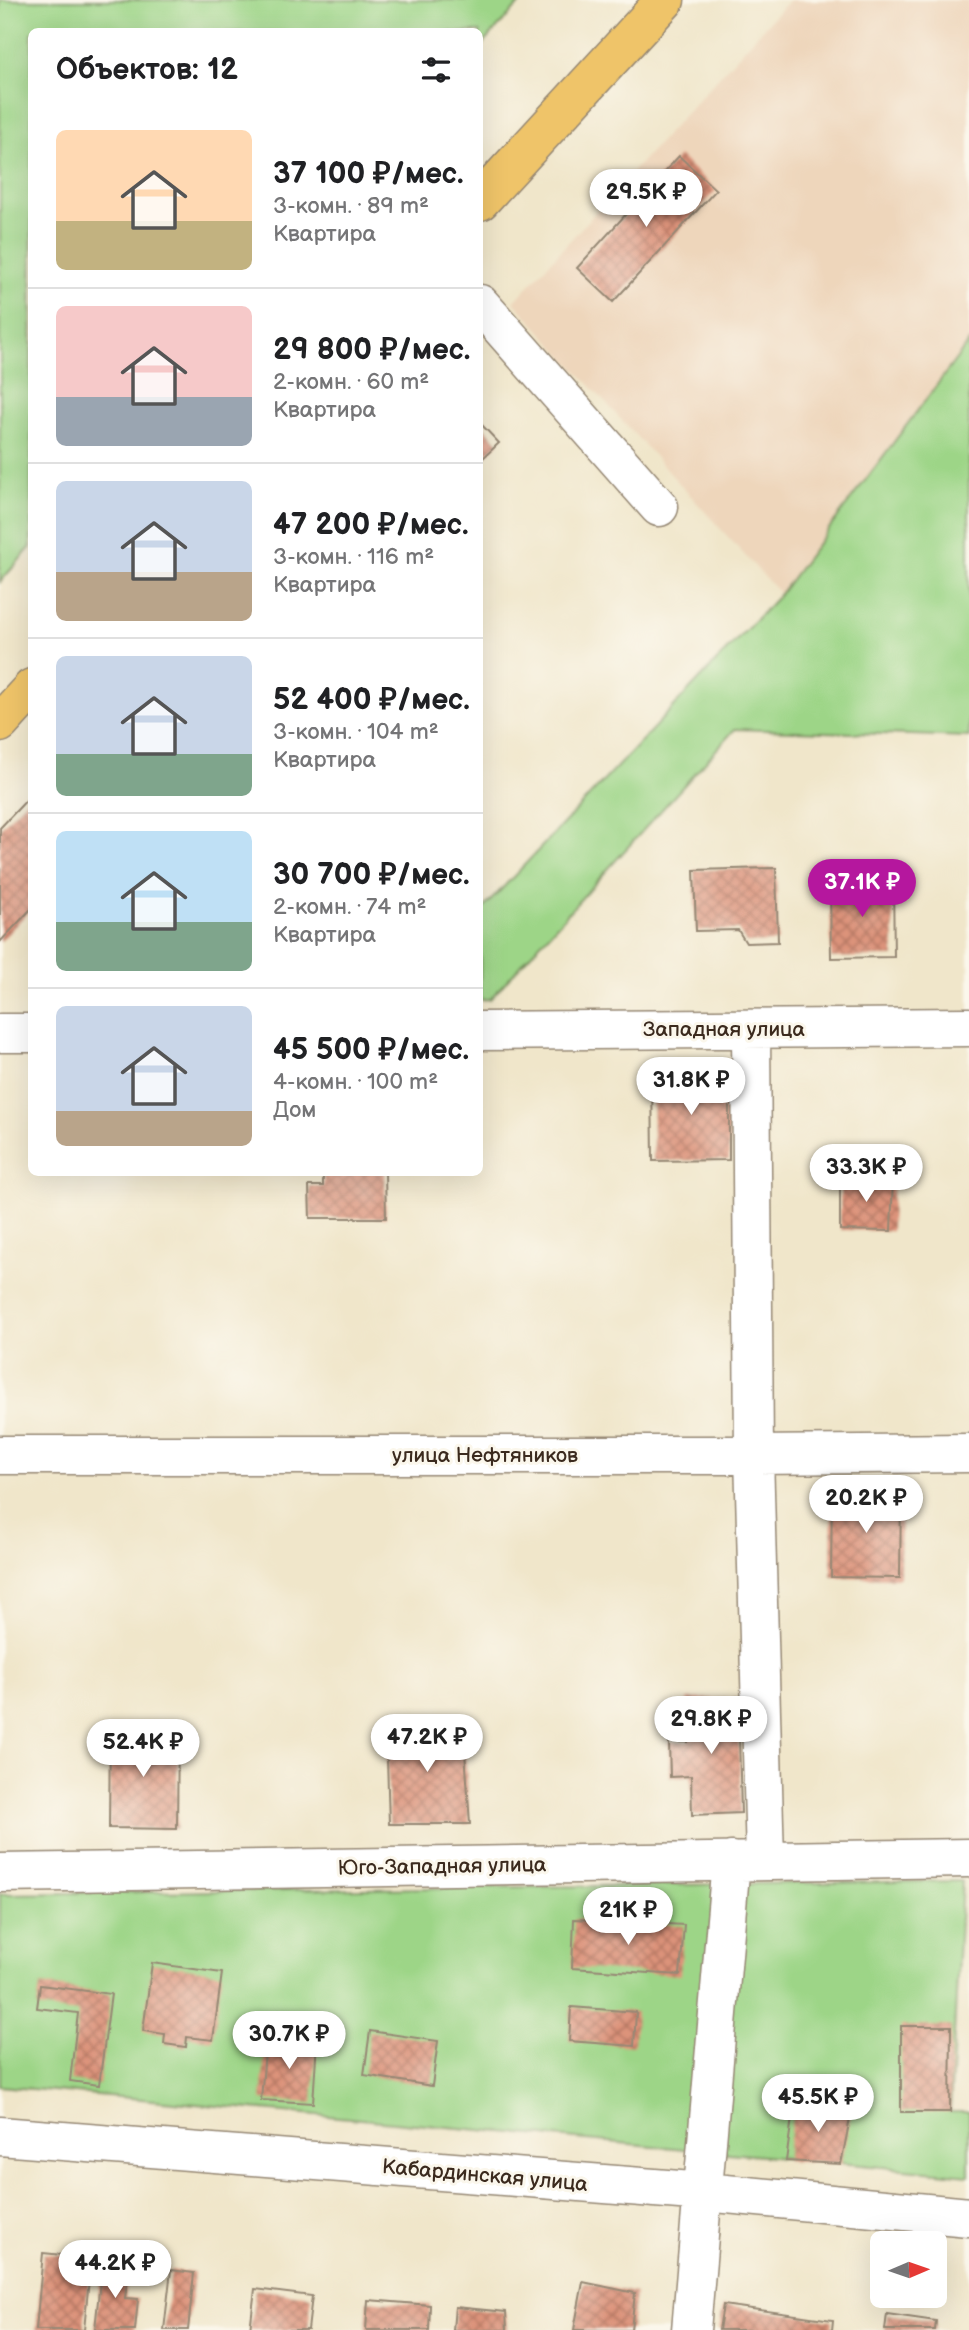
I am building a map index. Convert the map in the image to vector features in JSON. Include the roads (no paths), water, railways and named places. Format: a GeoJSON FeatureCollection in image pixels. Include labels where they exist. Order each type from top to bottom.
{"type":"FeatureCollection","features":[{"type":"Feature","properties":{"kind":"main road"},"geometry":{"type":"LineString","coordinates":[[483,198],[665,0]]}},
{"type":"Feature","properties":{"kind":"main road"},"geometry":{"type":"LineString","coordinates":[[0,723],[28,692]]}},
{"type":"Feature","properties":{"kind":"street"},"geometry":{"type":"LineString","coordinates":[[483,307],[659,507]]}},
{"type":"Feature","properties":{"kind":"street","name":"Западная улица"},"geometry":{"type":"LineString","coordinates":[[483,1031],[969,1027]]}},
{"type":"Feature","properties":{"kind":"street"},"geometry":{"type":"LineString","coordinates":[[691,2330],[705,2192],[748,1860],[754,1455],[751,1029]]}},
{"type":"Feature","properties":{"kind":"street"},"geometry":{"type":"LineString","coordinates":[[0,1033],[28,1033]]}},
{"type":"Feature","properties":{"kind":"street","name":"улица Нефтяников"},"geometry":{"type":"LineString","coordinates":[[0,1455],[969,1453]]}},
{"type":"Feature","properties":{"kind":"street","name":"Юго-Западная улица"},"geometry":{"type":"LineString","coordinates":[[0,1873],[969,1858]]}},
{"type":"Feature","properties":{"kind":"street","name":"Кабардинская улица"},"geometry":{"type":"LineString","coordinates":[[0,2136],[705,2192],[969,2217]]}}]}
